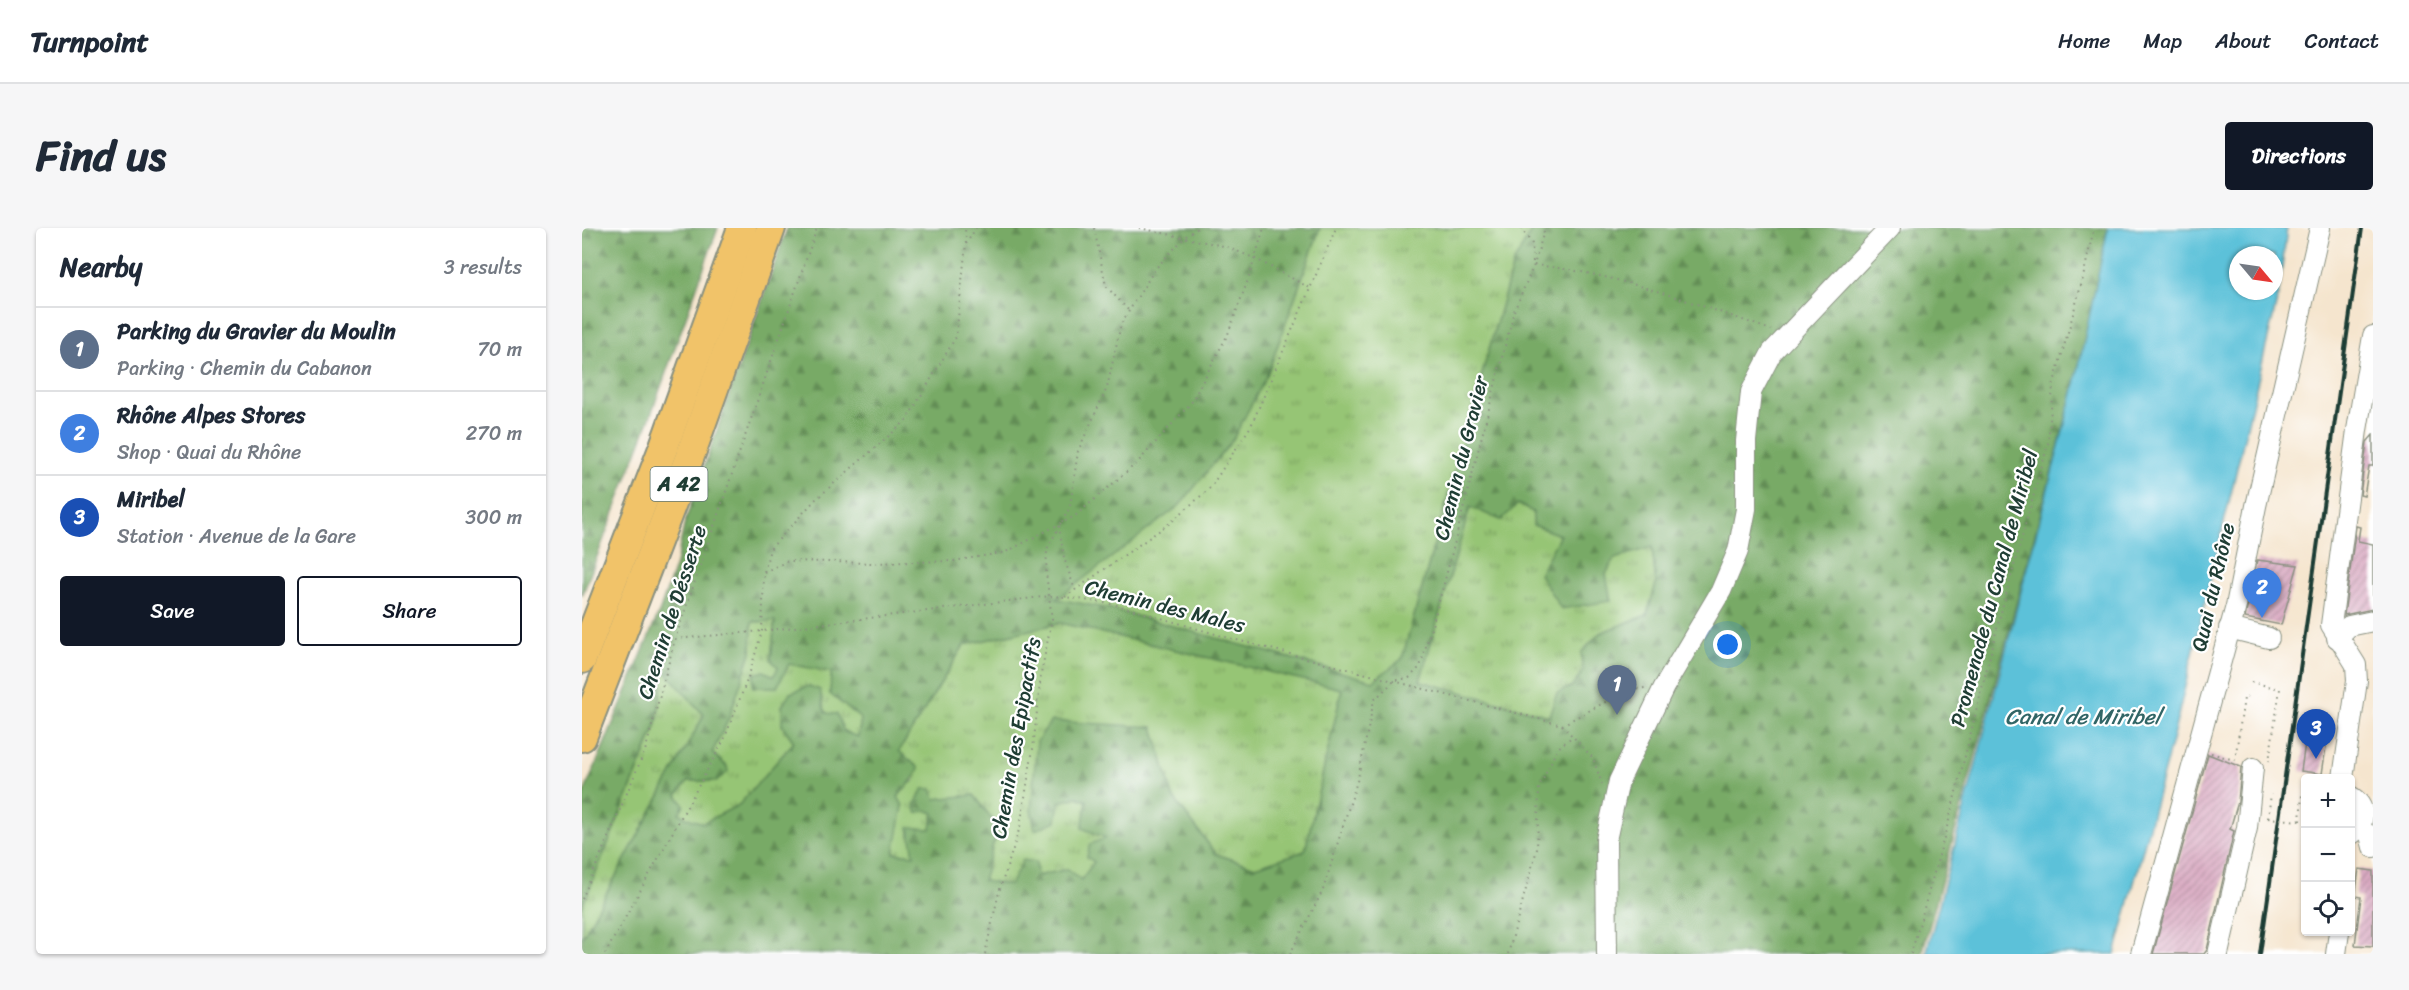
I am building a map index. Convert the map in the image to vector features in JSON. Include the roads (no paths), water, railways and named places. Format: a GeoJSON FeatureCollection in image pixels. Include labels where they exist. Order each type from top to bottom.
{"type":"FeatureCollection","features":[{"type":"Feature","properties":{"kind":"highway","name":"A 42"},"geometry":{"type":"LineString","coordinates":[[582,660],[664,446],[742,228]]}},
{"type":"Feature","properties":{"kind":"highway","name":"A 42"},"geometry":{"type":"LineString","coordinates":[[582,737],[690,456],[771,228]]}},
{"type":"Feature","properties":{"kind":"street"},"geometry":{"type":"LineString","coordinates":[[1607,954],[1606,840],[1619,781],[1664,687],[1721,591],[1738,551],[1746,508],[1746,441],[1751,392],[1772,352],[1890,228]]}},
{"type":"Feature","properties":{"kind":"street","name":"Quai du Rhône"},"geometry":{"type":"LineString","coordinates":[[2141,954],[2229,628],[2320,228]]}},
{"type":"Feature","properties":{"kind":"street"},"geometry":{"type":"LineString","coordinates":[[2344,774],[2357,681],[2356,665],[2337,638],[2331,625],[2356,430],[2373,336]]}},
{"type":"Feature","properties":{"kind":"street"},"geometry":{"type":"LineString","coordinates":[[2337,638],[2349,626],[2373,621]]}},
{"type":"Feature","properties":{"kind":"street"},"geometry":{"type":"LineString","coordinates":[[2229,628],[2269,638]]}},
{"type":"Feature","properties":{"kind":"street"},"geometry":{"type":"LineString","coordinates":[[2218,954],[2247,828],[2249,765]]}},
{"type":"Feature","properties":{"kind":"street"},"geometry":{"type":"LineString","coordinates":[[2355,799],[2359,802],[2364,814],[2360,827],[2355,831]]}},
{"type":"Feature","properties":{"kind":"street"},"geometry":{"type":"LineString","coordinates":[[2336,954],[2338,936]]}},
{"type":"Feature","properties":{"kind":"water","name":"Canal de Miribel"},"geometry":{"type":"Polygon","coordinates":[[[2108,228],[2287,228],[2283,260],[2283,246],[2229,246],[2229,300],[2277,300],[2173,737],[2115,954],[1926,954],[2074,389],[2108,228]]]}},
{"type":"Feature","properties":{"kind":"railway"},"geometry":{"type":"LineString","coordinates":[[2260,954],[2362,228]]}},
{"type":"Feature","properties":{"kind":"place","name":"Rhône Alpes Stores"},"geometry":{"type":"Point","coordinates":[2262,618]}},
{"type":"Feature","properties":{"kind":"place","name":"Parking du Gravier du Moulin"},"geometry":{"type":"Point","coordinates":[1617,715]}},
{"type":"Feature","properties":{"kind":"place","name":"Miribel"},"geometry":{"type":"Point","coordinates":[2316,759]}}]}
